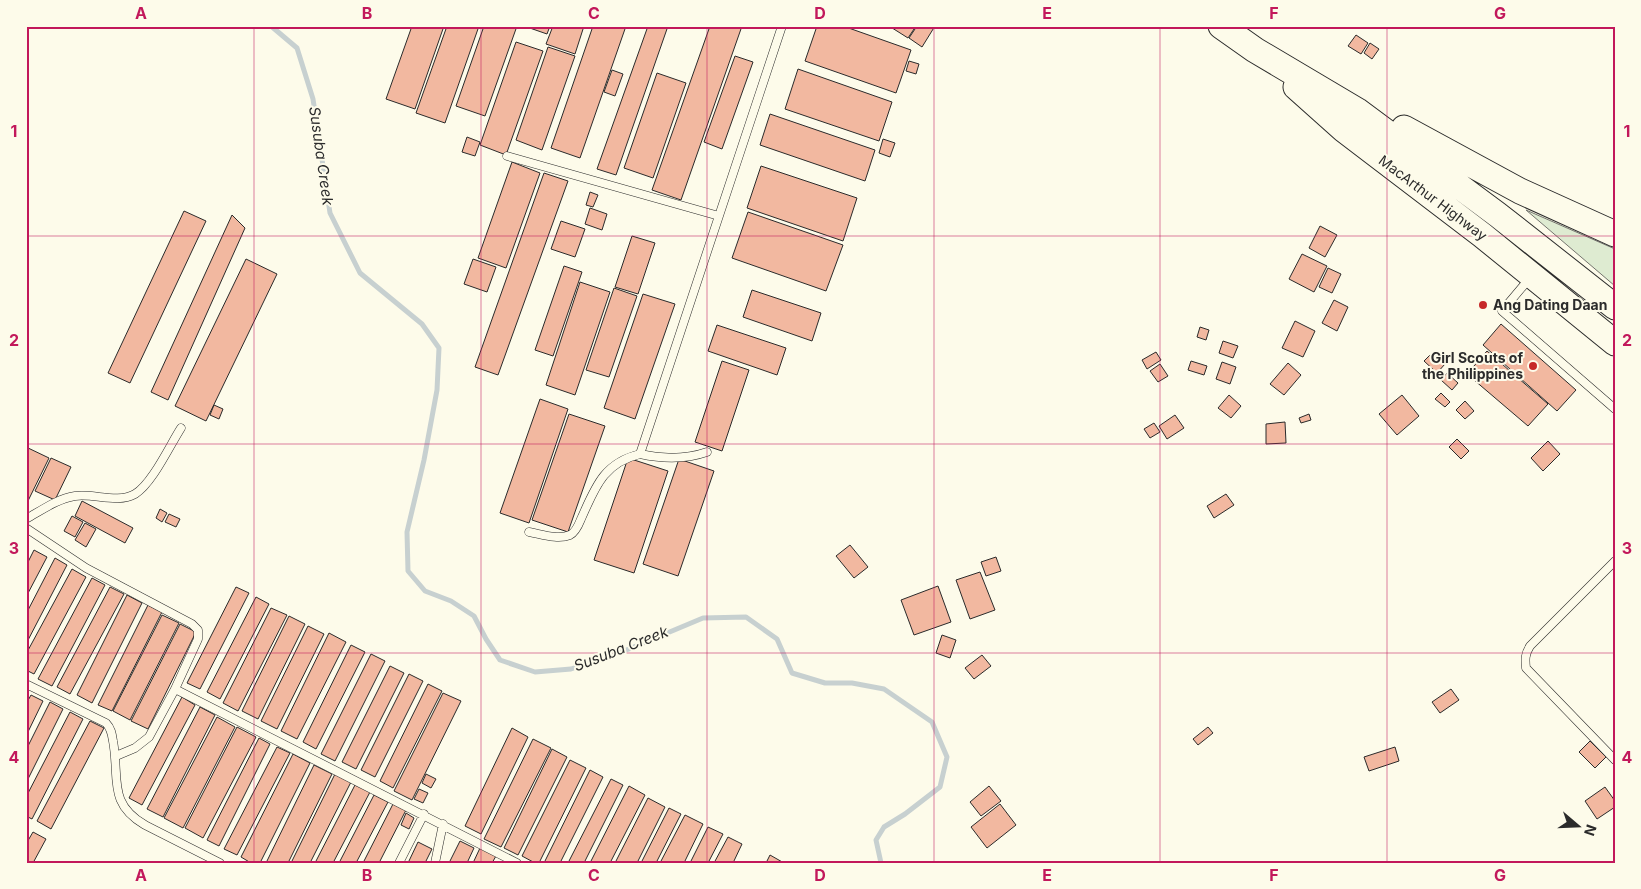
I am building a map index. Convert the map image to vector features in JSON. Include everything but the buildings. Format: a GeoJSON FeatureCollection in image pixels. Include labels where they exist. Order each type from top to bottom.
{"type":"FeatureCollection","features":[{"type":"Feature","properties":{"kind":"highway","name":"MacArthur Highway"},"geometry":{"type":"LineString","coordinates":[[1221,26],[1255,50],[1358,111],[1498,215],[1615,307]]}},
{"type":"Feature","properties":{"kind":"highway","name":"MacArthur Highway"},"geometry":{"type":"LineString","coordinates":[[1255,50],[1343,129],[1482,234],[1611,341]]}},
{"type":"Feature","properties":{"kind":"highway"},"geometry":{"type":"LineString","coordinates":[[1255,50],[1318,72],[1432,145],[1520,191],[1615,234]]}},
{"type":"Feature","properties":{"kind":"lane"},"geometry":{"type":"LineString","coordinates":[[640,454],[782,26]]}},
{"type":"Feature","properties":{"kind":"lane"},"geometry":{"type":"LineString","coordinates":[[507,156],[719,216]]}},
{"type":"Feature","properties":{"kind":"lane"},"geometry":{"type":"LineString","coordinates":[[1532,275],[1502,311],[1615,409]]}},
{"type":"Feature","properties":{"kind":"lane"},"geometry":{"type":"LineString","coordinates":[[26,519],[60,500],[73,496],[87,495],[111,498],[135,494],[145,486],[181,428]]}},
{"type":"Feature","properties":{"kind":"lane"},"geometry":{"type":"LineString","coordinates":[[529,532],[561,537],[571,535],[577,528],[596,485],[603,475],[620,461],[640,454],[670,458],[694,456],[707,452]]}},
{"type":"Feature","properties":{"kind":"lane"},"geometry":{"type":"LineString","coordinates":[[26,528],[86,568],[196,627],[198,630],[198,639],[150,738],[135,748],[116,756]]}},
{"type":"Feature","properties":{"kind":"lane"},"geometry":{"type":"LineString","coordinates":[[1615,561],[1530,646],[1525,657],[1526,668],[1615,760]]}},
{"type":"Feature","properties":{"kind":"lane"},"geometry":{"type":"LineString","coordinates":[[26,684],[106,723],[111,730],[116,756],[118,796],[125,810],[145,825],[220,863]]}},
{"type":"Feature","properties":{"kind":"lane"},"geometry":{"type":"LineString","coordinates":[[175,689],[518,863]]}},
{"type":"Feature","properties":{"kind":"lane"},"geometry":{"type":"LineString","coordinates":[[399,863],[424,814]]}},
{"type":"Feature","properties":{"kind":"lane"},"geometry":{"type":"LineString","coordinates":[[435,863],[443,824]]}},
{"type":"Feature","properties":{"kind":"green space"},"geometry":{"type":"Polygon","coordinates":[[[1526,210],[1615,249],[1615,286],[1526,210]]]}},
{"type":"Feature","properties":{"kind":"waterway","name":"Susuba Creek"},"geometry":{"type":"LineString","coordinates":[[271,26],[297,48],[313,99],[330,213],[360,273],[422,324],[439,348],[437,390],[424,460],[407,532],[408,571],[425,591],[451,601],[474,616],[500,660],[535,672],[571,669],[629,649],[703,618],[746,617],[777,639],[792,673],[825,683],[852,683],[884,689],[932,722],[947,757],[940,787],[905,814],[884,827],[876,840],[881,863]]}},
{"type":"Feature","properties":{"kind":"place","name":"Ang Dating Daan"},"geometry":{"type":"Point","coordinates":[1483,305]}},
{"type":"Feature","properties":{"kind":"place","name":"Girl Scouts of the Philippines"},"geometry":{"type":"Point","coordinates":[1533,366]}}]}
